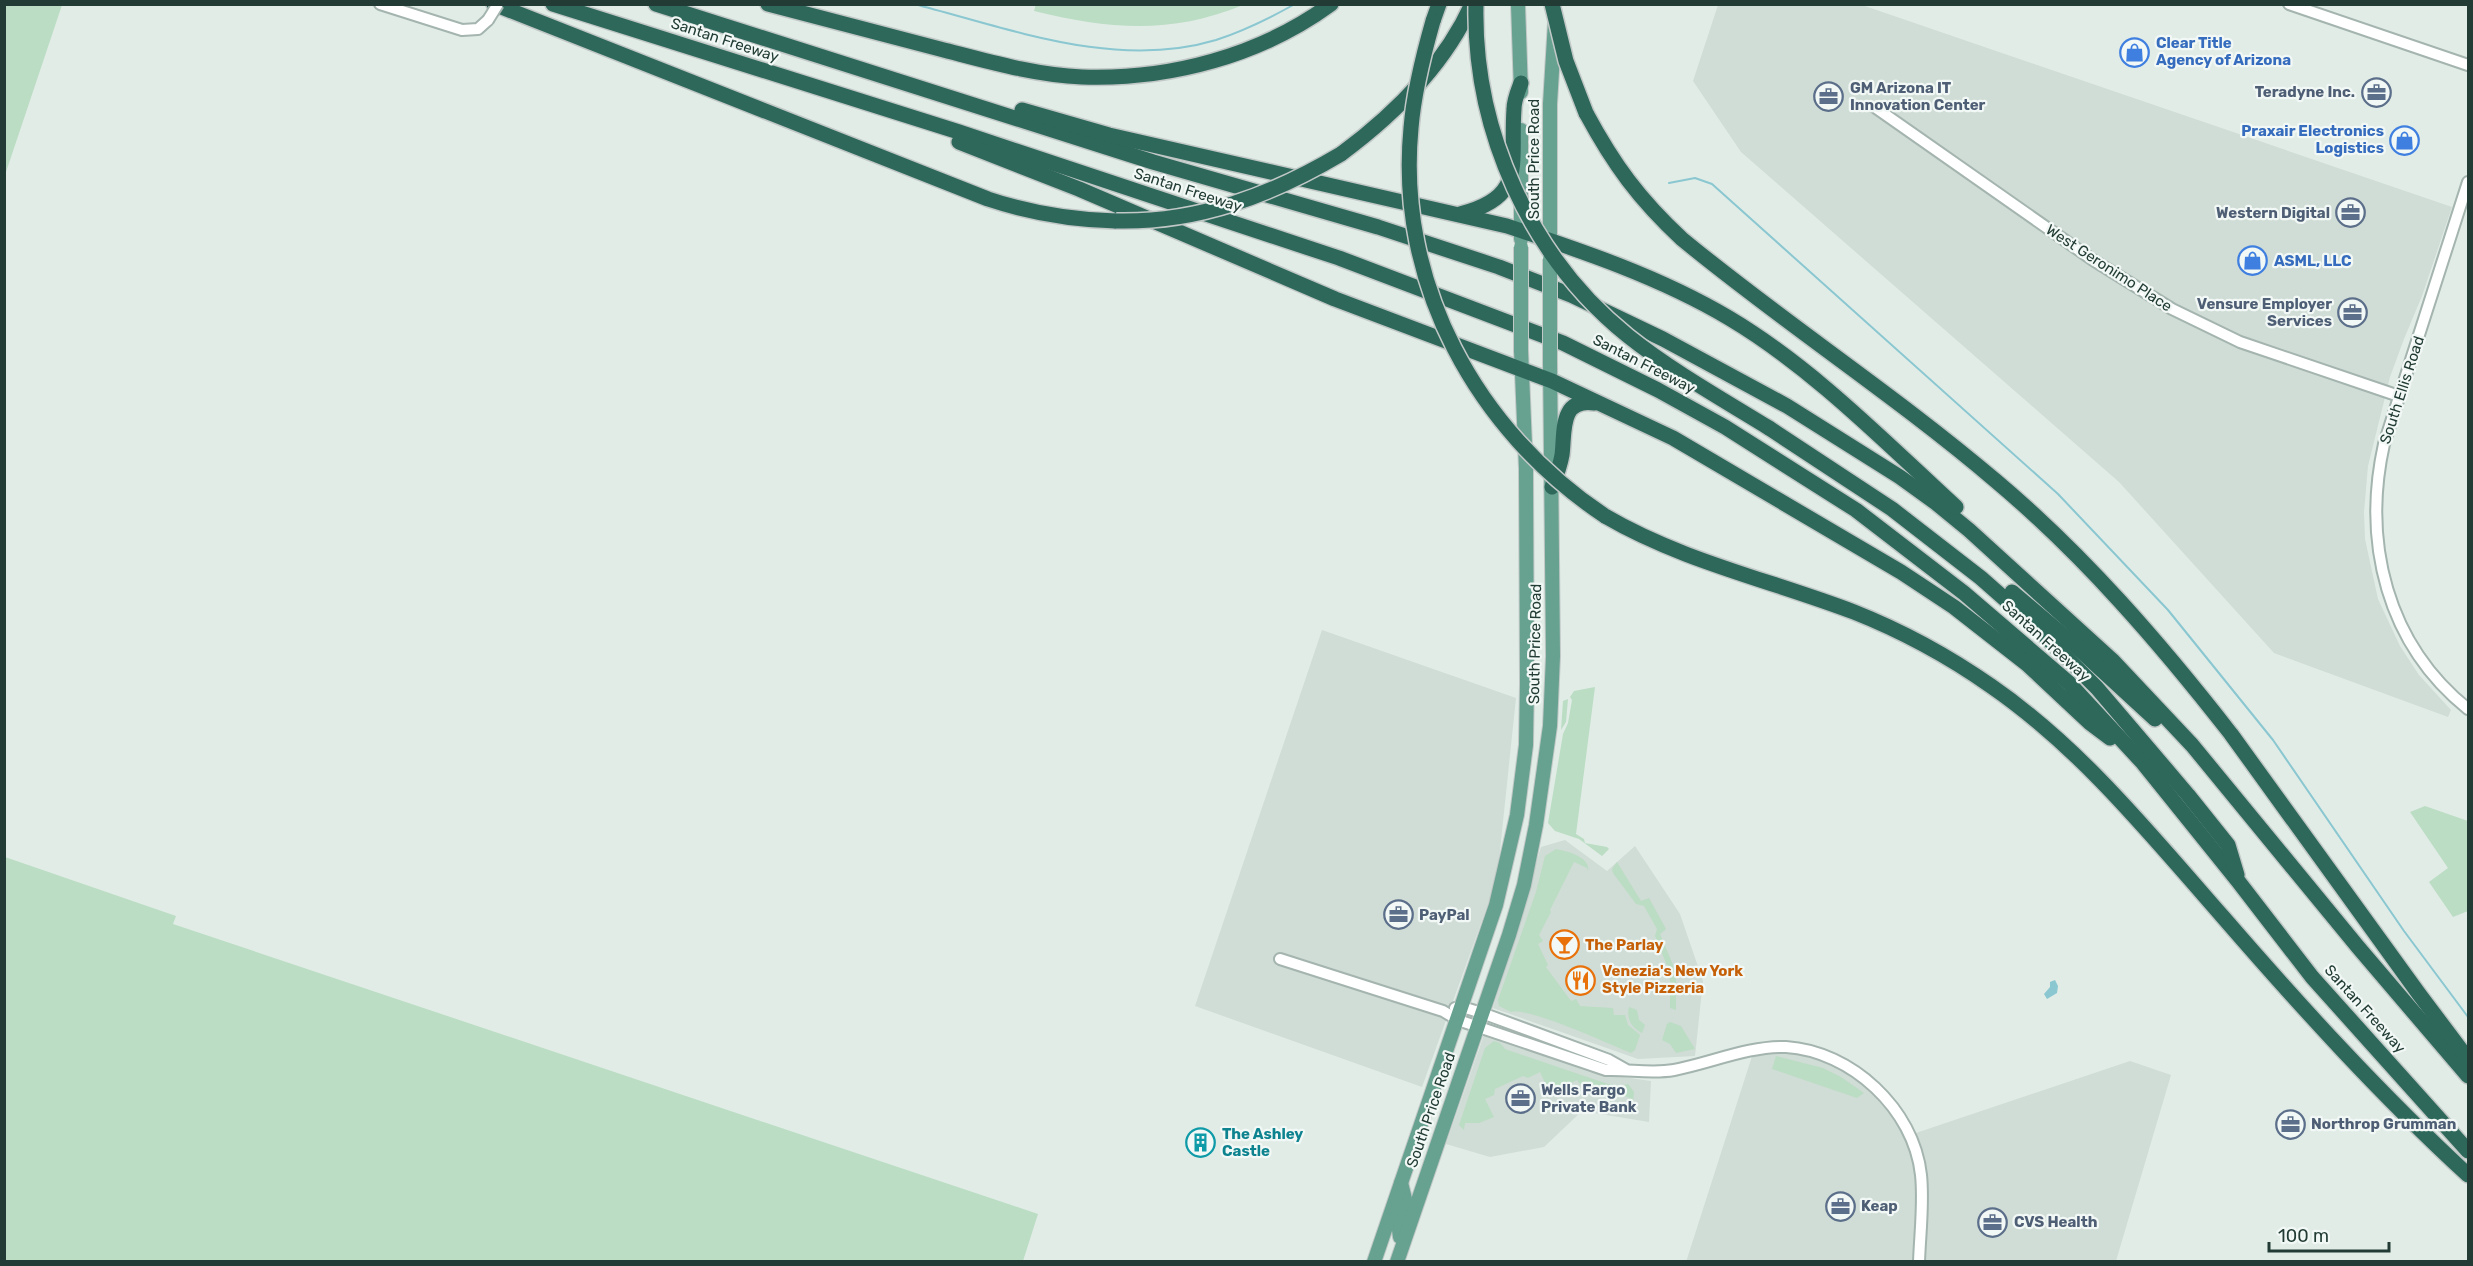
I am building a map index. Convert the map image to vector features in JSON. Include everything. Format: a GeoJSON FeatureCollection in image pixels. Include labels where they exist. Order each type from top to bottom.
{"type":"FeatureCollection","features":[{"type":"Feature","properties":{"kind":"highway"},"geometry":{"type":"LineString","coordinates":[[496,4],[988,199],[1047,214],[1088,220],[1146,221],[1188,215],[1238,203],[1293,182],[1341,154],[1377,126],[1410,94],[1443,55],[1474,4]]}},
{"type":"Feature","properties":{"kind":"highway","name":"Santan Freeway"},"geometry":{"type":"LineString","coordinates":[[553,4],[959,132],[1339,258],[1563,343],[1725,427],[1856,510],[1964,593],[2070,683],[2144,763],[2312,977],[2469,1151]]}},
{"type":"Feature","properties":{"kind":"highway","name":"Santan Freeway"},"geometry":{"type":"LineString","coordinates":[[656,4],[1153,162],[1378,227],[1499,267],[1582,300],[1724,370],[1787,406],[1900,477],[1969,530],[2112,660],[2192,745],[2358,947],[2469,1077]]}},
{"type":"Feature","properties":{"kind":"highway"},"geometry":{"type":"LineString","coordinates":[[768,4],[1029,71],[1082,77],[1113,77],[1172,70],[1226,57],[1297,27],[1331,4]]}},
{"type":"Feature","properties":{"kind":"highway"},"geometry":{"type":"LineString","coordinates":[[1439,4],[1417,83],[1410,130],[1409,179],[1412,218],[1418,249],[1434,303],[1468,375],[1502,425],[1548,473],[1605,516],[1633,533],[1674,551],[1845,609],[1907,636],[1992,687],[2049,730],[2117,799],[2284,988],[2380,1090],[2469,1175]]}},
{"type":"Feature","properties":{"kind":"highway"},"geometry":{"type":"LineString","coordinates":[[1474,4],[1479,69],[1493,134],[1515,190],[1546,245],[1596,307],[1628,336],[1659,359],[1879,489],[1957,546],[2070,641],[2227,787]]}},
{"type":"Feature","properties":{"kind":"highway"},"geometry":{"type":"LineString","coordinates":[[1484,4],[1486,67],[1506,148],[1528,199],[1554,245],[1598,298],[1633,330],[1772,424],[1915,526],[1981,578],[2046,636],[2123,717],[2228,845],[2238,880]]}},
{"type":"Feature","properties":{"kind":"highway"},"geometry":{"type":"LineString","coordinates":[[1552,4],[1566,62],[1586,113],[1626,180],[1660,219],[1682,239],[1972,461],[2009,492],[2096,576],[2200,694],[2231,734],[2419,994],[2469,1059]]}},
{"type":"Feature","properties":{"kind":"highway"},"geometry":{"type":"LineString","coordinates":[[817,55],[900,74],[1109,135],[1457,214],[1522,231],[1550,240],[1695,299],[1772,347],[1839,400],[2077,616],[2112,660]]}},
{"type":"Feature","properties":{"kind":"highway"},"geometry":{"type":"LineString","coordinates":[[1457,214],[1484,207],[1505,190],[1513,165],[1514,106],[1521,82]]}},
{"type":"Feature","properties":{"kind":"highway"},"geometry":{"type":"LineString","coordinates":[[859,101],[1079,189],[1335,299],[1552,381],[1711,459],[1910,578],[1989,634],[2034,671],[2090,723],[2144,763]]}},
{"type":"Feature","properties":{"kind":"highway"},"geometry":{"type":"LineString","coordinates":[[1552,488],[1562,452],[1562,430],[1566,417],[1577,405],[1584,402],[1606,406]]}},
{"type":"Feature","properties":{"kind":"main road","name":"South Price Road"},"geometry":{"type":"LineString","coordinates":[[1378,1258],[1504,878],[1518,806],[1526,745],[1526,480],[1521,350],[1521,82],[1518,4]]}},
{"type":"Feature","properties":{"kind":"main road","name":"South Price Road"},"geometry":{"type":"LineString","coordinates":[[1397,1262],[1524,885],[1548,750],[1553,656],[1550,104],[1556,4]]}},
{"type":"Feature","properties":{"kind":"main road"},"geometry":{"type":"LineString","coordinates":[[1401,1183],[1405,1199],[1399,1230],[1403,1243]]}},
{"type":"Feature","properties":{"kind":"street"},"geometry":{"type":"LineString","coordinates":[[380,4],[468,31],[480,27],[488,20],[496,4]]}},
{"type":"Feature","properties":{"kind":"street"},"geometry":{"type":"LineString","coordinates":[[2289,4],[2469,65]]}},
{"type":"Feature","properties":{"kind":"street","name":"West Geronimo Place"},"geometry":{"type":"LineString","coordinates":[[1876,108],[2092,260],[2172,309],[2240,342],[2399,396]]}},
{"type":"Feature","properties":{"kind":"street","name":"South Ellis Road"},"geometry":{"type":"LineString","coordinates":[[2469,182],[2464,212],[2384,444],[2376,501],[2380,563],[2392,604],[2405,633],[2425,664],[2448,692],[2469,709]]}},
{"type":"Feature","properties":{"kind":"street"},"geometry":{"type":"LineString","coordinates":[[1280,959],[1443,1011],[1460,1013],[1606,1070],[1671,1071],[1754,1050],[1785,1047],[1809,1051],[1847,1066],[1881,1093],[1898,1114],[1914,1147],[1921,1175],[1919,1262]]}},
{"type":"Feature","properties":{"kind":"shaded area"},"geometry":{"type":"Polygon","coordinates":[[[1718,5],[1862,5],[2452,207],[2422,296],[2390,377],[2368,466],[2364,512],[2365,539],[2378,599],[2400,646],[2419,675],[2451,710],[2448,717],[2274,653],[2119,482],[1741,152],[1693,81],[1718,5]]]}},
{"type":"Feature","properties":{"kind":"shaded area"},"geometry":{"type":"Polygon","coordinates":[[[1322,630],[1516,698],[1497,879],[1422,1087],[1195,1006],[1322,630]]]}},
{"type":"Feature","properties":{"kind":"shaded area"},"geometry":{"type":"Polygon","coordinates":[[[1565,840],[1607,871],[1635,846],[1680,914],[1703,981],[1695,1056],[1638,1059],[1493,1008],[1541,847],[1565,840]]]}},
{"type":"Feature","properties":{"kind":"shaded area"},"geometry":{"type":"Polygon","coordinates":[[[1484,1035],[1589,1072],[1651,1081],[1649,1122],[1582,1111],[1544,1147],[1490,1157],[1446,1144],[1484,1035]]]}},
{"type":"Feature","properties":{"kind":"shaded area"},"geometry":{"type":"Polygon","coordinates":[[[1785,1047],[1859,1074],[1910,1135],[2130,1061],[2171,1075],[2116,1261],[1686,1262],[1754,1050],[1785,1047]]]}},
{"type":"Feature","properties":{"kind":"green space"},"geometry":{"type":"Polygon","coordinates":[[[1036,4],[1243,5],[1190,21],[1139,26],[1088,22],[1062,17],[1034,11],[1036,4]]]}},
{"type":"Feature","properties":{"kind":"green space"},"geometry":{"type":"Polygon","coordinates":[[[4,5],[62,5],[5,175],[4,5]]]}},
{"type":"Feature","properties":{"kind":"green space"},"geometry":{"type":"Polygon","coordinates":[[[1595,687],[1576,834],[1584,839],[1585,843],[1607,847],[1609,849],[1602,856],[1579,839],[1555,831],[1548,823],[1563,734],[1568,723],[1572,700],[1570,697],[1574,691],[1595,687]]]}},
{"type":"Feature","properties":{"kind":"green space"},"geometry":{"type":"Polygon","coordinates":[[[1568,699],[1566,722],[1561,730],[1563,701],[1568,699]]]}},
{"type":"Feature","properties":{"kind":"green space"},"geometry":{"type":"Polygon","coordinates":[[[2425,806],[2468,821],[2468,911],[2453,917],[2429,882],[2448,868],[2410,812],[2425,806]]]}},
{"type":"Feature","properties":{"kind":"green space"},"geometry":{"type":"Polygon","coordinates":[[[1556,849],[1582,858],[1588,866],[1588,871],[1587,868],[1574,862],[1539,935],[1543,941],[1538,944],[1548,965],[1546,967],[1571,1001],[1576,999],[1580,1006],[1613,1008],[1614,1015],[1625,1015],[1628,1025],[1640,1035],[1635,1050],[1631,1053],[1551,1020],[1511,1012],[1499,1006],[1498,1000],[1536,892],[1545,856],[1556,849]]]}},
{"type":"Feature","properties":{"kind":"green space"},"geometry":{"type":"Polygon","coordinates":[[[5,857],[176,916],[173,924],[1038,1214],[1023,1261],[5,1261],[5,857]]]}},
{"type":"Feature","properties":{"kind":"green space"},"geometry":{"type":"Polygon","coordinates":[[[1617,862],[1641,901],[1649,898],[1666,929],[1660,934],[1676,972],[1676,1010],[1670,1008],[1670,973],[1655,936],[1657,929],[1644,906],[1636,904],[1613,873],[1612,869],[1617,862]]]}},
{"type":"Feature","properties":{"kind":"green space"},"geometry":{"type":"Polygon","coordinates":[[[1629,1007],[1637,1010],[1639,1020],[1645,1025],[1642,1033],[1631,1023],[1628,1015],[1629,1007]]]}},
{"type":"Feature","properties":{"kind":"green space"},"geometry":{"type":"Polygon","coordinates":[[[1670,1022],[1681,1026],[1695,1049],[1676,1053],[1670,1044],[1662,1040],[1667,1024],[1670,1022]]]}},
{"type":"Feature","properties":{"kind":"green space"},"geometry":{"type":"Polygon","coordinates":[[[1494,1041],[1500,1043],[1505,1049],[1608,1084],[1621,1086],[1628,1084],[1634,1092],[1633,1103],[1628,1097],[1580,1084],[1577,1080],[1571,1083],[1567,1090],[1548,1089],[1540,1072],[1528,1078],[1523,1076],[1495,1089],[1494,1095],[1485,1099],[1494,1117],[1479,1123],[1465,1123],[1464,1130],[1459,1125],[1485,1048],[1494,1041]]]}},
{"type":"Feature","properties":{"kind":"green space"},"geometry":{"type":"Polygon","coordinates":[[[1776,1056],[1823,1068],[1864,1093],[1857,1098],[1772,1069],[1776,1056]]]}},
{"type":"Feature","properties":{"kind":"water"},"geometry":{"type":"Polygon","coordinates":[[[2055,980],[2058,986],[2057,993],[2047,999],[2044,994],[2050,987],[2050,982],[2055,980]]]}},
{"type":"Feature","properties":{"kind":"waterway"},"geometry":{"type":"LineString","coordinates":[[914,4],[1064,43],[1140,51],[1178,48],[1216,40],[1256,24],[1295,4]]}},
{"type":"Feature","properties":{"kind":"waterway"},"geometry":{"type":"LineString","coordinates":[[1669,183],[1695,178],[1712,184],[2058,494],[2168,610],[2273,740],[2404,931],[2468,1017]]}},
{"type":"Feature","properties":{"kind":"place","name":"Clear Title Agency of Arizona"},"geometry":{"type":"Point","coordinates":[2135,52]}},
{"type":"Feature","properties":{"kind":"place","name":"Teradyne Inc."},"geometry":{"type":"Point","coordinates":[2376,92]}},
{"type":"Feature","properties":{"kind":"place","name":"GM Arizona IT Innovation Center"},"geometry":{"type":"Point","coordinates":[1829,97]}},
{"type":"Feature","properties":{"kind":"place","name":"Praxair Electronics Logistics"},"geometry":{"type":"Point","coordinates":[2405,140]}},
{"type":"Feature","properties":{"kind":"place","name":"Western Digital"},"geometry":{"type":"Point","coordinates":[2351,213]}},
{"type":"Feature","properties":{"kind":"place","name":"ASML, LLC"},"geometry":{"type":"Point","coordinates":[2253,261]}},
{"type":"Feature","properties":{"kind":"place","name":"Vensure Employer Services"},"geometry":{"type":"Point","coordinates":[2353,313]}},
{"type":"Feature","properties":{"kind":"place","name":"PayPal"},"geometry":{"type":"Point","coordinates":[1398,915]}},
{"type":"Feature","properties":{"kind":"place","name":"The Parlay"},"geometry":{"type":"Point","coordinates":[1564,945]}},
{"type":"Feature","properties":{"kind":"place","name":"Venezia's New York Style Pizzeria"},"geometry":{"type":"Point","coordinates":[1581,980]}},
{"type":"Feature","properties":{"kind":"place","name":"Wells Fargo Private Bank"},"geometry":{"type":"Point","coordinates":[1520,1099]}},
{"type":"Feature","properties":{"kind":"place","name":"Northrop Grumman"},"geometry":{"type":"Point","coordinates":[2290,1124]}},
{"type":"Feature","properties":{"kind":"place","name":"The Ashley Castle"},"geometry":{"type":"Point","coordinates":[1201,1143]}},
{"type":"Feature","properties":{"kind":"place","name":"Keap"},"geometry":{"type":"Point","coordinates":[1840,1206]}},
{"type":"Feature","properties":{"kind":"place","name":"CVS Health"},"geometry":{"type":"Point","coordinates":[1993,1222]}}]}
